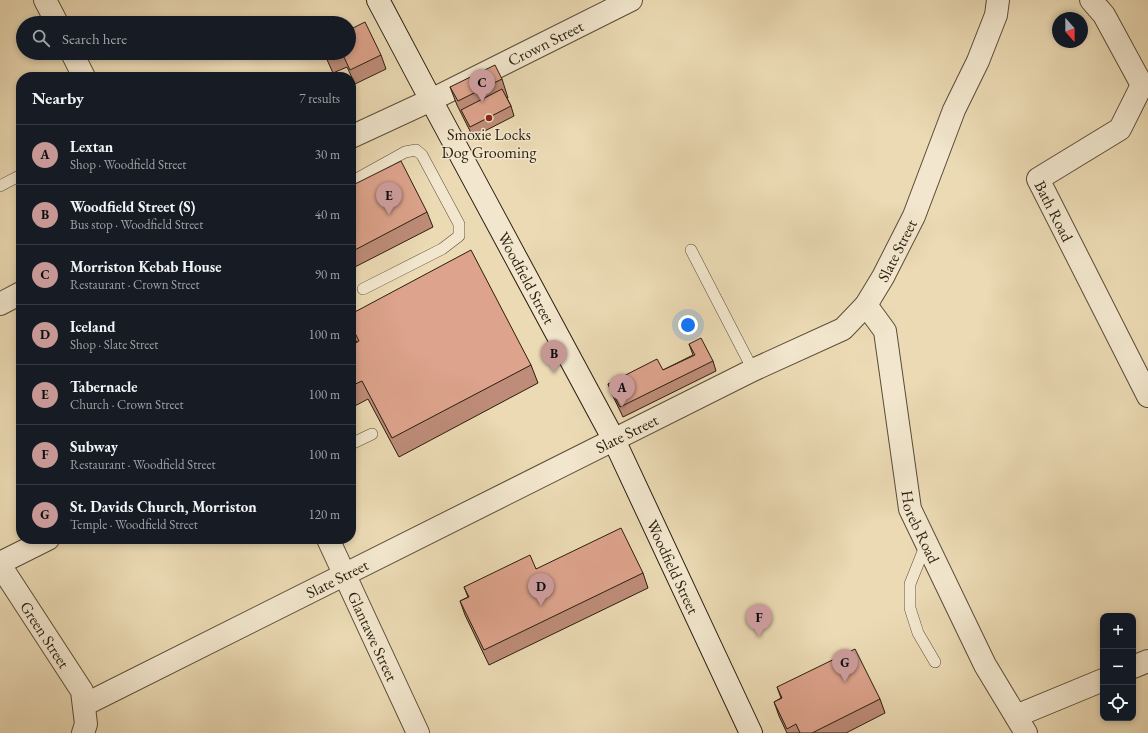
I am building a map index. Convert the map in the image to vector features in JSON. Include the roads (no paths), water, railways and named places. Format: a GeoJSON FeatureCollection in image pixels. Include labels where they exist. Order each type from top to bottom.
{"type":"FeatureCollection","features":[{"type":"Feature","properties":{"kind":"street"},"geometry":{"type":"LineString","coordinates":[[45,0],[53,16]]}},
{"type":"Feature","properties":{"kind":"street","name":"Woodfield Street"},"geometry":{"type":"LineString","coordinates":[[378,0],[430,100],[614,440],[751,733]]}},
{"type":"Feature","properties":{"kind":"street","name":"Crown Street"},"geometry":{"type":"LineString","coordinates":[[356,134],[430,100],[631,0]]}},
{"type":"Feature","properties":{"kind":"street","name":"Slate Street"},"geometry":{"type":"LineString","coordinates":[[84,706],[753,370],[843,329],[866,305],[914,216],[954,110],[978,61],[996,15],[998,0]]}},
{"type":"Feature","properties":{"kind":"street","name":"Bath Road"},"geometry":{"type":"LineString","coordinates":[[1091,0],[1104,15],[1145,85],[1120,129],[1038,179],[1148,396]]}},
{"type":"Feature","properties":{"kind":"street"},"geometry":{"type":"LineString","coordinates":[[76,60],[82,72]]}},
{"type":"Feature","properties":{"kind":"street"},"geometry":{"type":"LineString","coordinates":[[0,304],[16,296]]}},
{"type":"Feature","properties":{"kind":"street","name":"Horeb Road"},"geometry":{"type":"LineString","coordinates":[[866,305],[886,331],[910,509],[985,664],[1021,725]]}},
{"type":"Feature","properties":{"kind":"street"},"geometry":{"type":"LineString","coordinates":[[0,564],[38,544]]}},
{"type":"Feature","properties":{"kind":"street","name":"Glantawe Street"},"geometry":{"type":"LineString","coordinates":[[330,544],[418,733]]}},
{"type":"Feature","properties":{"kind":"street","name":"Green Street"},"geometry":{"type":"LineString","coordinates":[[0,564],[82,691],[86,724],[83,733]]}},
{"type":"Feature","properties":{"kind":"street"},"geometry":{"type":"LineString","coordinates":[[1136,666],[1148,661]]}},
{"type":"Feature","properties":{"kind":"street"},"geometry":{"type":"LineString","coordinates":[[1021,725],[1100,682]]}},
{"type":"Feature","properties":{"kind":"lane"},"geometry":{"type":"LineString","coordinates":[[356,179],[405,152],[416,150],[422,155],[459,224],[459,236],[442,249],[363,290]]}},
{"type":"Feature","properties":{"kind":"lane"},"geometry":{"type":"LineString","coordinates":[[0,186],[16,178]]}},
{"type":"Feature","properties":{"kind":"lane"},"geometry":{"type":"LineString","coordinates":[[691,250],[753,370]]}},
{"type":"Feature","properties":{"kind":"lane"},"geometry":{"type":"LineString","coordinates":[[356,442],[372,434]]}},
{"type":"Feature","properties":{"kind":"lane"},"geometry":{"type":"LineString","coordinates":[[926,543],[910,584],[910,608],[918,633],[935,662]]}},
{"type":"Feature","properties":{"kind":"place","name":"Morriston Kebab House"},"geometry":{"type":"Point","coordinates":[482,102]}},
{"type":"Feature","properties":{"kind":"place","name":"Smoxie Locks Dog Grooming"},"geometry":{"type":"Point","coordinates":[489,118]}},
{"type":"Feature","properties":{"kind":"place","name":"Tabernacle"},"geometry":{"type":"Point","coordinates":[389,215]}},
{"type":"Feature","properties":{"kind":"place","name":"Woodfield Street (S)"},"geometry":{"type":"Point","coordinates":[554,373]}},
{"type":"Feature","properties":{"kind":"place","name":"Lextan"},"geometry":{"type":"Point","coordinates":[622,407]}},
{"type":"Feature","properties":{"kind":"place","name":"Iceland"},"geometry":{"type":"Point","coordinates":[541,606]}},
{"type":"Feature","properties":{"kind":"place","name":"Subway"},"geometry":{"type":"Point","coordinates":[759,637]}},
{"type":"Feature","properties":{"kind":"place","name":"St. Davids Church, Morriston"},"geometry":{"type":"Point","coordinates":[845,682]}}]}
